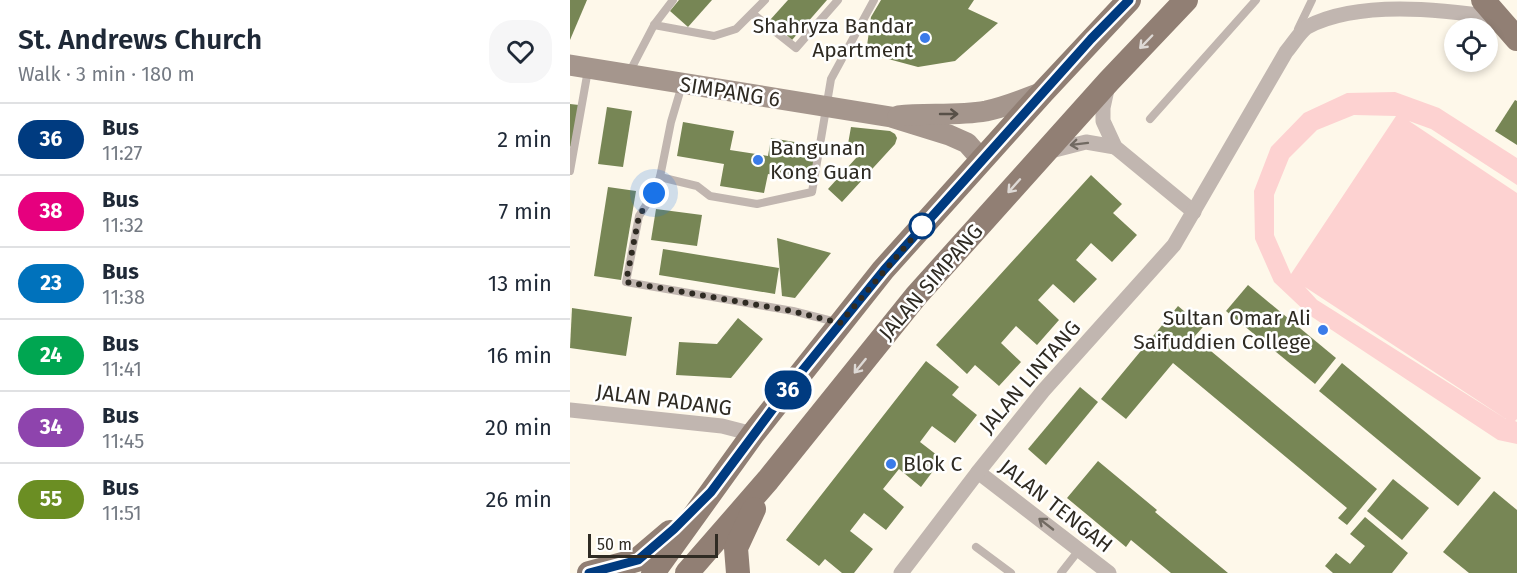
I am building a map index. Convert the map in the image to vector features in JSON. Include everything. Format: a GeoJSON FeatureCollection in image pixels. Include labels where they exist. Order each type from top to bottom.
{"type":"FeatureCollection","features":[{"type":"Feature","properties":{"kind":"main road","name":"JALAN SIMPANG"},"geometry":{"type":"LineString","coordinates":[[653,573],[753,434],[884,270],[1043,92],[1129,0]]}},
{"type":"Feature","properties":{"kind":"main road","name":"JALAN SIMPANG"},"geometry":{"type":"LineString","coordinates":[[687,573],[768,480],[916,296],[1109,81],[1186,0]]}},
{"type":"Feature","properties":{"kind":"main road"},"geometry":{"type":"LineString","coordinates":[[1490,9],[1517,39]]}},
{"type":"Feature","properties":{"kind":"main road"},"geometry":{"type":"LineString","coordinates":[[738,573],[736,548],[768,480]]}},
{"type":"Feature","properties":{"kind":"main road"},"geometry":{"type":"LineString","coordinates":[[589,573],[638,560],[674,529],[711,492]]}},
{"type":"Feature","properties":{"kind":"street","name":"JALAN LINTANG"},"geometry":{"type":"LineString","coordinates":[[902,573],[1043,391],[1174,245],[1286,52],[1306,28],[1324,16],[1374,3],[1490,9]]}},
{"type":"Feature","properties":{"kind":"street","name":"SIMPANG 6"},"geometry":{"type":"LineString","coordinates":[[579,66],[891,117],[967,143],[982,160]]}},
{"type":"Feature","properties":{"kind":"street"},"geometry":{"type":"LineString","coordinates":[[1109,81],[1103,108],[1103,120],[1115,147],[1194,212]]}},
{"type":"Feature","properties":{"kind":"street","name":"SIMPANG 6"},"geometry":{"type":"LineString","coordinates":[[891,117],[988,111],[1043,92]]}},
{"type":"Feature","properties":{"kind":"street"},"geometry":{"type":"LineString","coordinates":[[1045,153],[1086,142],[1115,147]]}},
{"type":"Feature","properties":{"kind":"street","name":"JALAN PADANG"},"geometry":{"type":"LineString","coordinates":[[570,410],[722,426],[753,434]]}},
{"type":"Feature","properties":{"kind":"street","name":"JALAN TENGAH"},"geometry":{"type":"LineString","coordinates":[[978,472],[1109,573]]}},
{"type":"Feature","properties":{"kind":"lane"},"geometry":{"type":"LineString","coordinates":[[628,74],[654,25],[673,0]]}},
{"type":"Feature","properties":{"kind":"lane"},"geometry":{"type":"LineString","coordinates":[[654,25],[714,36],[736,29],[765,0]]}},
{"type":"Feature","properties":{"kind":"lane"},"geometry":{"type":"LineString","coordinates":[[753,14],[796,48],[838,0]]}},
{"type":"Feature","properties":{"kind":"lane"},"geometry":{"type":"LineString","coordinates":[[660,177],[697,186],[710,196],[757,204],[812,192],[831,79],[874,0]]}},
{"type":"Feature","properties":{"kind":"lane"},"geometry":{"type":"LineString","coordinates":[[1150,119],[1256,0]]}},
{"type":"Feature","properties":{"kind":"lane","name":"JALAN LINTANG"},"geometry":{"type":"LineString","coordinates":[[1286,52],[1312,0]]}},
{"type":"Feature","properties":{"kind":"lane"},"geometry":{"type":"LineString","coordinates":[[570,171],[579,66]]}},
{"type":"Feature","properties":{"kind":"lane"},"geometry":{"type":"LineString","coordinates":[[683,84],[671,122],[660,177],[654,193],[639,216],[626,282],[792,311],[840,323]]}},
{"type":"Feature","properties":{"kind":"lane"},"geometry":{"type":"LineString","coordinates":[[976,547],[1011,573]]}},
{"type":"Feature","properties":{"kind":"lane"},"geometry":{"type":"LineString","coordinates":[[1061,573],[1079,550]]}},
{"type":"Feature","properties":{"kind":"shaded area"},"geometry":{"type":"Polygon","coordinates":[[[1395,92],[1439,108],[1517,158],[1517,185],[1431,129],[1409,121],[1517,193],[1517,419],[1515,421],[1517,422],[1517,444],[1498,440],[1309,315],[1274,282],[1255,239],[1254,191],[1271,147],[1304,113],[1347,93],[1395,92]],[[1354,115],[1317,130],[1289,158],[1274,195],[1274,235],[1291,274],[1396,116],[1354,115]],[[1305,287],[1317,300],[1506,419],[1305,287]]]}},
{"type":"Feature","properties":{"kind":"building"},"geometry":{"type":"Polygon","coordinates":[[[570,0],[587,0],[570,40],[570,0]]]}},
{"type":"Feature","properties":{"kind":"building"},"geometry":{"type":"Polygon","coordinates":[[[679,0],[712,0],[688,27],[670,11],[679,0]]]}},
{"type":"Feature","properties":{"kind":"building"},"geometry":{"type":"Polygon","coordinates":[[[788,0],[827,0],[792,40],[770,20],[788,0]]]}},
{"type":"Feature","properties":{"kind":"building","name":"Shahryza Bandar Apartment"},"geometry":{"type":"Polygon","coordinates":[[[881,0],[974,0],[968,9],[998,23],[955,61],[918,67],[866,53],[871,17],[881,0]]]}},
{"type":"Feature","properties":{"kind":"building"},"geometry":{"type":"Polygon","coordinates":[[[1515,100],[1517,101],[1517,145],[1495,131],[1515,100]]]}},
{"type":"Feature","properties":{"kind":"building"},"geometry":{"type":"Polygon","coordinates":[[[570,104],[579,105],[571,147],[570,146],[570,104]]]}},
{"type":"Feature","properties":{"kind":"building"},"geometry":{"type":"Polygon","coordinates":[[[607,107],[632,111],[623,167],[598,164],[607,107]]]}},
{"type":"Feature","properties":{"kind":"building","name":"Bangunan Kong Guan"},"geometry":{"type":"Polygon","coordinates":[[[683,122],[734,131],[730,150],[768,156],[771,138],[818,146],[812,181],[768,174],[764,193],[720,186],[724,164],[677,156],[683,122]]]}},
{"type":"Feature","properties":{"kind":"building"},"geometry":{"type":"Polygon","coordinates":[[[851,127],[890,131],[897,138],[895,144],[842,202],[828,189],[866,147],[848,144],[851,127]]]}},
{"type":"Feature","properties":{"kind":"building"},"geometry":{"type":"Polygon","coordinates":[[[1091,175],[1122,204],[1113,213],[1137,235],[1112,262],[1091,243],[1076,260],[1097,279],[1074,303],[1053,284],[1038,300],[1059,320],[1037,345],[1016,326],[1001,343],[1021,362],[999,386],[975,365],[967,374],[936,345],[1091,175]]]}},
{"type":"Feature","properties":{"kind":"building"},"geometry":{"type":"Polygon","coordinates":[[[608,187],[636,191],[621,280],[594,276],[608,187]]]}},
{"type":"Feature","properties":{"kind":"building"},"geometry":{"type":"Polygon","coordinates":[[[656,209],[702,215],[697,246],[651,240],[656,209]]]}},
{"type":"Feature","properties":{"kind":"building"},"geometry":{"type":"Polygon","coordinates":[[[777,238],[831,253],[795,298],[782,296],[777,238]]]}},
{"type":"Feature","properties":{"kind":"building"},"geometry":{"type":"Polygon","coordinates":[[[663,249],[779,268],[775,294],[659,275],[663,249]]]}},
{"type":"Feature","properties":{"kind":"building"},"geometry":{"type":"Polygon","coordinates":[[[1248,285],[1336,358],[1315,384],[1226,311],[1248,285]]]}},
{"type":"Feature","properties":{"kind":"building"},"geometry":{"type":"Polygon","coordinates":[[[1178,306],[1203,327],[1194,337],[1377,489],[1347,525],[1338,518],[1347,508],[1173,363],[1126,419],[1101,399],[1178,306]]]}},
{"type":"Feature","properties":{"kind":"building"},"geometry":{"type":"Polygon","coordinates":[[[572,308],[632,317],[626,356],[570,348],[572,308]]]}},
{"type":"Feature","properties":{"kind":"building"},"geometry":{"type":"Polygon","coordinates":[[[738,318],[763,339],[731,378],[676,375],[679,342],[717,344],[738,318]]]}},
{"type":"Feature","properties":{"kind":"building","name":"Blok C"},"geometry":{"type":"Polygon","coordinates":[[[926,361],[959,387],[952,395],[977,415],[955,443],[932,426],[920,442],[942,459],[921,487],[899,469],[883,489],[904,507],[886,530],[864,513],[850,531],[873,549],[854,573],[842,573],[825,559],[819,566],[786,540],[926,361]]]}},
{"type":"Feature","properties":{"kind":"building"},"geometry":{"type":"Polygon","coordinates":[[[1342,363],[1481,478],[1458,506],[1319,391],[1342,363]]]}},
{"type":"Feature","properties":{"kind":"building"},"geometry":{"type":"Polygon","coordinates":[[[1080,387],[1098,402],[1046,465],[1028,449],[1080,387]]]}},
{"type":"Feature","properties":{"kind":"building"},"geometry":{"type":"Polygon","coordinates":[[[1098,461],[1228,573],[1171,573],[1131,540],[1126,547],[1067,498],[1098,461]]]}},
{"type":"Feature","properties":{"kind":"building"},"geometry":{"type":"Polygon","coordinates":[[[1393,479],[1429,508],[1402,540],[1367,511],[1393,479]]]}},
{"type":"Feature","properties":{"kind":"building"},"geometry":{"type":"Polygon","coordinates":[[[1494,491],[1517,510],[1517,573],[1469,573],[1443,552],[1494,491]]]}},
{"type":"Feature","properties":{"kind":"building"},"geometry":{"type":"Polygon","coordinates":[[[1365,517],[1408,553],[1392,573],[1333,573],[1325,566],[1336,553],[1350,564],[1365,546],[1350,534],[1365,517]]]}},
{"type":"Feature","properties":{"kind":"bus line","name":"36"},"geometry":{"type":"LineString","coordinates":[[589,573],[638,560],[674,529],[711,492],[793,382],[884,270],[1091,39],[1129,0]]}},
{"type":"Feature","properties":{"kind":"place","name":"Shahryza Bandar Apartment"},"geometry":{"type":"Point","coordinates":[925,38]}},
{"type":"Feature","properties":{"kind":"place","name":"Bangunan Kong Guan"},"geometry":{"type":"Point","coordinates":[758,160]}},
{"type":"Feature","properties":{"kind":"place","name":"Sultan Omar Ali Saifuddien College"},"geometry":{"type":"Point","coordinates":[1323,330]}},
{"type":"Feature","properties":{"kind":"place","name":"Blok C"},"geometry":{"type":"Point","coordinates":[891,464]}},
{"type":"Feature","properties":{"kind":"route"},"geometry":{"type":"LineString","coordinates":[[654,193],[639,216],[626,282],[792,311],[840,323],[928,220],[922,226]]}}]}
